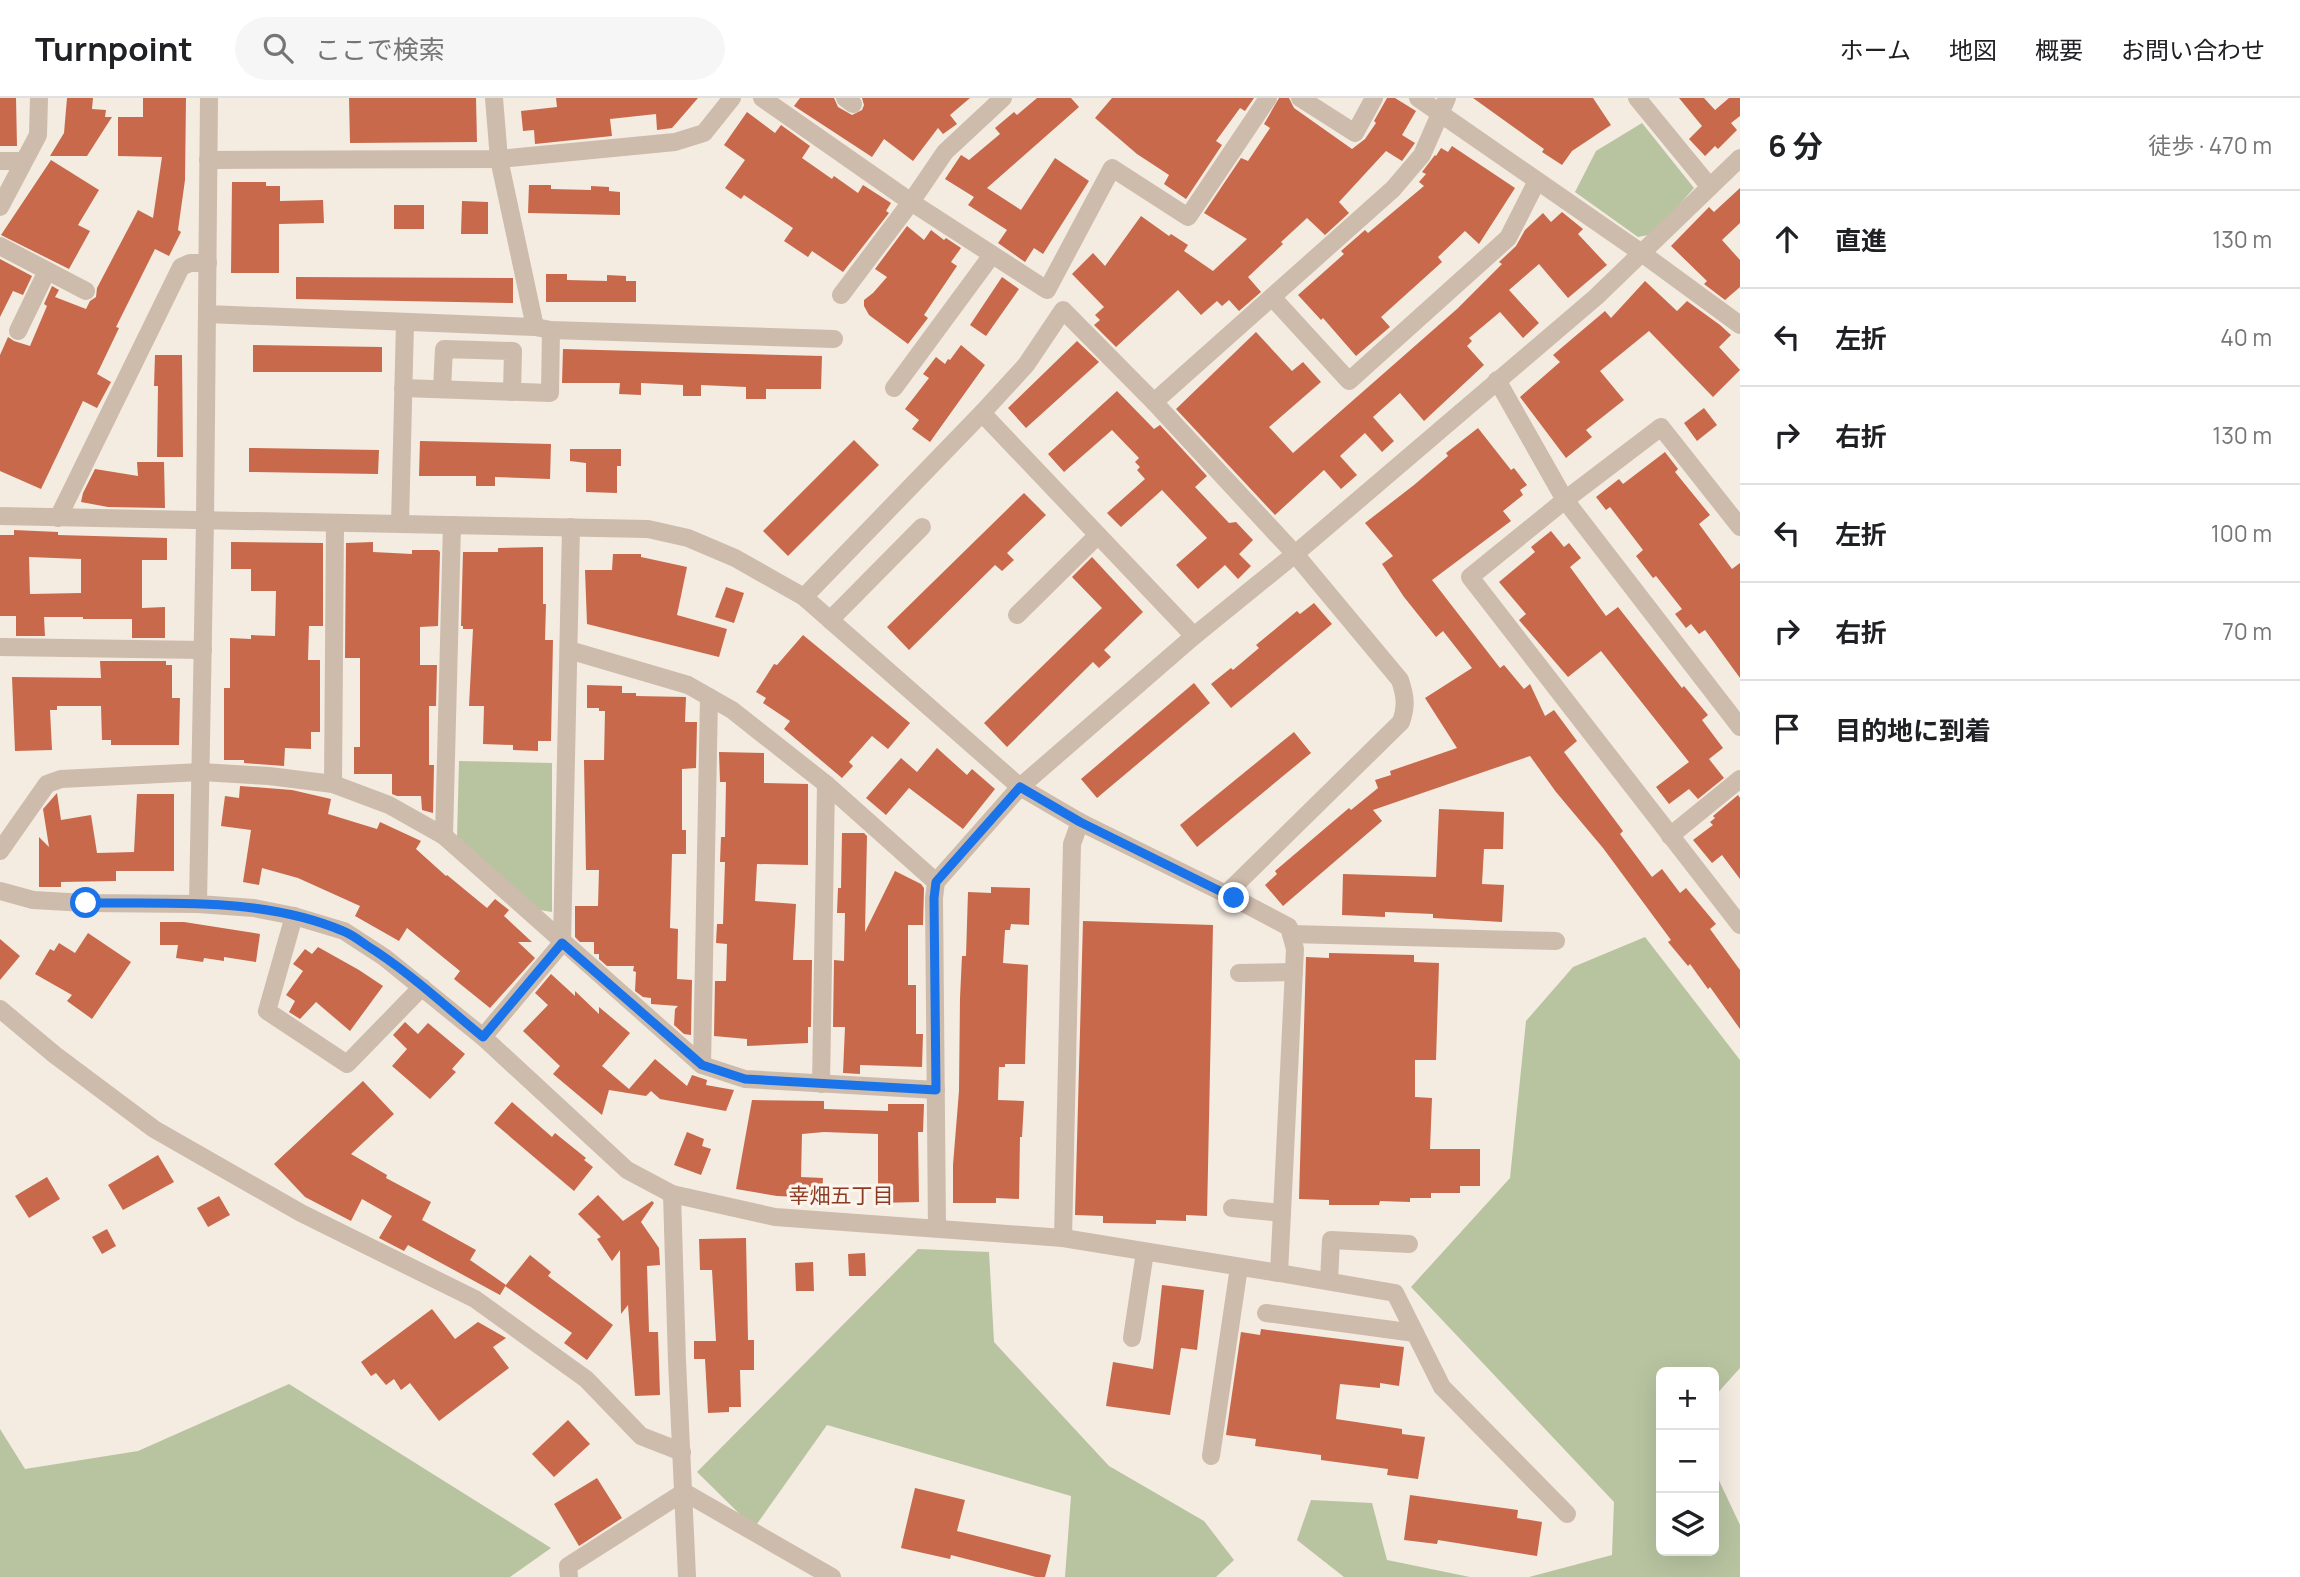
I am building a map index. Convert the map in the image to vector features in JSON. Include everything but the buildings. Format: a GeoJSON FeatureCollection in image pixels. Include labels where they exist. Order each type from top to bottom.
{"type":"FeatureCollection","features":[{"type":"Feature","properties":{"kind":"street"},"geometry":{"type":"LineString","coordinates":[[0,206],[38,135],[38,98]]}},
{"type":"Feature","properties":{"kind":"street"},"geometry":{"type":"LineString","coordinates":[[198,904],[205,520],[208,98]]}},
{"type":"Feature","properties":{"kind":"street"},"geometry":{"type":"LineString","coordinates":[[403,388],[550,393],[543,329],[499,159],[494,98]]}},
{"type":"Feature","properties":{"kind":"street"},"geometry":{"type":"LineString","coordinates":[[208,160],[499,159],[675,142],[704,133],[732,98]]}},
{"type":"Feature","properties":{"kind":"street"},"geometry":{"type":"LineString","coordinates":[[762,98],[911,202],[1047,290],[1112,168],[1188,217],[1268,98]]}},
{"type":"Feature","properties":{"kind":"street"},"geometry":{"type":"LineString","coordinates":[[841,295],[945,152],[1003,98]]}},
{"type":"Feature","properties":{"kind":"street"},"geometry":{"type":"LineString","coordinates":[[1300,98],[1355,133],[1374,98]]}},
{"type":"Feature","properties":{"kind":"street"},"geometry":{"type":"LineString","coordinates":[[1418,98],[1444,106],[1537,181],[1740,325]]}},
{"type":"Feature","properties":{"kind":"street"},"geometry":{"type":"LineString","coordinates":[[1637,98],[1710,187]]}},
{"type":"Feature","properties":{"kind":"street"},"geometry":{"type":"LineString","coordinates":[[1154,402],[1392,190],[1422,155],[1444,106]]}},
{"type":"Feature","properties":{"kind":"street"},"geometry":{"type":"LineString","coordinates":[[937,1228],[936,882],[1020,787],[1194,636],[1295,554],[1596,297],[1740,158]]}},
{"type":"Feature","properties":{"kind":"street"},"geometry":{"type":"LineString","coordinates":[[0,161],[23,162]]}},
{"type":"Feature","properties":{"kind":"street"},"geometry":{"type":"LineString","coordinates":[[1272,297],[1349,382],[1508,238],[1537,181]]}},
{"type":"Feature","properties":{"kind":"street"},"geometry":{"type":"LineString","coordinates":[[0,246],[86,291]]}},
{"type":"Feature","properties":{"kind":"street"},"geometry":{"type":"LineString","coordinates":[[894,388],[992,255]]}},
{"type":"Feature","properties":{"kind":"street"},"geometry":{"type":"LineString","coordinates":[[58,518],[181,268],[190,263],[208,263]]}},
{"type":"Feature","properties":{"kind":"street"},"geometry":{"type":"LineString","coordinates":[[18,331],[47,271]]}},
{"type":"Feature","properties":{"kind":"street"},"geometry":{"type":"LineString","coordinates":[[804,597],[1026,365],[1063,310],[1154,402],[1295,554],[1400,680],[1405,696],[1405,710],[1401,722],[1226,894]]}},
{"type":"Feature","properties":{"kind":"street"},"geometry":{"type":"LineString","coordinates":[[207,314],[834,339]]}},
{"type":"Feature","properties":{"kind":"street"},"geometry":{"type":"LineString","coordinates":[[400,524],[405,323]]}},
{"type":"Feature","properties":{"kind":"street"},"geometry":{"type":"LineString","coordinates":[[482,326],[482,350]]}},
{"type":"Feature","properties":{"kind":"street"},"geometry":{"type":"LineString","coordinates":[[442,390],[443,349],[482,350],[513,351],[512,392]]}},
{"type":"Feature","properties":{"kind":"street"},"geometry":{"type":"LineString","coordinates":[[1497,380],[1565,500],[1740,727]]}},
{"type":"Feature","properties":{"kind":"street"},"geometry":{"type":"LineString","coordinates":[[982,413],[1194,636]]}},
{"type":"Feature","properties":{"kind":"street"},"geometry":{"type":"LineString","coordinates":[[1740,527],[1661,426],[1470,577],[1740,925]]}},
{"type":"Feature","properties":{"kind":"street"},"geometry":{"type":"LineString","coordinates":[[0,516],[648,529],[688,538],[735,558],[804,597],[1020,787],[1080,822],[1289,928],[1295,948],[1279,1273]]}},
{"type":"Feature","properties":{"kind":"street"},"geometry":{"type":"LineString","coordinates":[[333,785],[335,523]]}},
{"type":"Feature","properties":{"kind":"street"},"geometry":{"type":"LineString","coordinates":[[444,836],[452,525]]}},
{"type":"Feature","properties":{"kind":"street"},"geometry":{"type":"LineString","coordinates":[[483,1037],[562,943],[571,527]]}},
{"type":"Feature","properties":{"kind":"street"},"geometry":{"type":"LineString","coordinates":[[830,620],[922,527]]}},
{"type":"Feature","properties":{"kind":"street"},"geometry":{"type":"LineString","coordinates":[[1017,615],[1098,535]]}},
{"type":"Feature","properties":{"kind":"street"},"geometry":{"type":"LineString","coordinates":[[0,647],[203,650]]}},
{"type":"Feature","properties":{"kind":"street"},"geometry":{"type":"LineString","coordinates":[[569,650],[688,685],[732,710],[826,785],[936,882]]}},
{"type":"Feature","properties":{"kind":"street"},"geometry":{"type":"LineString","coordinates":[[702,1065],[709,697]]}},
{"type":"Feature","properties":{"kind":"street"},"geometry":{"type":"LineString","coordinates":[[0,851],[47,785],[61,779],[201,772],[269,776],[333,785],[389,805],[444,836],[702,1065],[745,1079],[936,1090]]}},
{"type":"Feature","properties":{"kind":"street"},"geometry":{"type":"LineString","coordinates":[[1670,836],[1740,779]]}},
{"type":"Feature","properties":{"kind":"street"},"geometry":{"type":"LineString","coordinates":[[821,1084],[826,785]]}},
{"type":"Feature","properties":{"kind":"street"},"geometry":{"type":"LineString","coordinates":[[1062,1238],[1072,844],[1080,822]]}},
{"type":"Feature","properties":{"kind":"street"},"geometry":{"type":"LineString","coordinates":[[0,891],[33,900],[254,908],[295,916],[344,931],[384,957],[483,1037],[627,1170],[672,1194],[775,1217],[1062,1238],[1395,1293],[1442,1387],[1567,1514]]}},
{"type":"Feature","properties":{"kind":"street"},"geometry":{"type":"LineString","coordinates":[[295,916],[267,1011],[347,1064],[422,987]]}},
{"type":"Feature","properties":{"kind":"street"},"geometry":{"type":"LineString","coordinates":[[1291,934],[1556,941]]}},
{"type":"Feature","properties":{"kind":"street"},"geometry":{"type":"LineString","coordinates":[[1239,972],[1294,972]]}},
{"type":"Feature","properties":{"kind":"street"},"geometry":{"type":"LineString","coordinates":[[0,1009],[55,1055],[154,1129],[301,1213],[475,1299],[586,1379],[640,1436],[682,1452]]}},
{"type":"Feature","properties":{"kind":"street"},"geometry":{"type":"LineString","coordinates":[[672,1194],[687,1577]]}},
{"type":"Feature","properties":{"kind":"street"},"geometry":{"type":"LineString","coordinates":[[1233,1208],[1282,1213]]}},
{"type":"Feature","properties":{"kind":"street"},"geometry":{"type":"LineString","coordinates":[[1329,1282],[1331,1240],[1409,1244]]}},
{"type":"Feature","properties":{"kind":"street"},"geometry":{"type":"LineString","coordinates":[[1132,1338],[1145,1252]]}},
{"type":"Feature","properties":{"kind":"street"},"geometry":{"type":"LineString","coordinates":[[1211,1456],[1239,1267]]}},
{"type":"Feature","properties":{"kind":"street"},"geometry":{"type":"LineString","coordinates":[[1266,1313],[1415,1333]]}},
{"type":"Feature","properties":{"kind":"street"},"geometry":{"type":"LineString","coordinates":[[569,1577],[568,1566],[684,1492]]}},
{"type":"Feature","properties":{"kind":"street"},"geometry":{"type":"LineString","coordinates":[[684,1492],[832,1577]]}},
{"type":"Feature","properties":{"kind":"green space"},"geometry":{"type":"Polygon","coordinates":[[[1642,123],[1694,188],[1653,234],[1638,237],[1575,192],[1596,151],[1642,123]]]}},
{"type":"Feature","properties":{"kind":"green space"},"geometry":{"type":"Polygon","coordinates":[[[459,761],[552,763],[552,912],[540,910],[457,839],[459,761]]]}},
{"type":"Feature","properties":{"kind":"green space"},"geometry":{"type":"Polygon","coordinates":[[[1645,937],[1740,1060],[1740,1368],[1719,1391],[1719,1367],[1656,1367],[1656,1556],[1719,1556],[1719,1481],[1740,1525],[1740,1577],[1529,1577],[1612,1555],[1614,1502],[1411,1287],[1510,1178],[1526,1021],[1573,967],[1645,937]]]}},
{"type":"Feature","properties":{"kind":"green space"},"geometry":{"type":"Polygon","coordinates":[[[918,1249],[989,1252],[994,1342],[1109,1466],[1204,1521],[1234,1560],[1216,1577],[1065,1577],[1071,1496],[827,1425],[754,1528],[697,1472],[918,1249]]]}},
{"type":"Feature","properties":{"kind":"green space"},"geometry":{"type":"Polygon","coordinates":[[[289,1384],[551,1548],[510,1577],[0,1577],[0,1429],[25,1469],[138,1451],[289,1384]]]}},
{"type":"Feature","properties":{"kind":"green space"},"geometry":{"type":"Polygon","coordinates":[[[1311,1500],[1372,1503],[1387,1560],[1470,1577],[1344,1577],[1297,1540],[1311,1500]]]}},
{"type":"Feature","properties":{"kind":"district","name":"幸畑五丁目"},"geometry":{"type":"Point","coordinates":[841,1196]}},
{"type":"Feature","properties":{"kind":"route"},"geometry":{"type":"LineString","coordinates":[[86,903],[198,904],[254,908],[295,916],[344,931],[384,957],[483,1037],[562,943],[702,1065],[745,1079],[936,1090],[936,882],[1020,787],[1080,822],[1234,898]]}}]}
